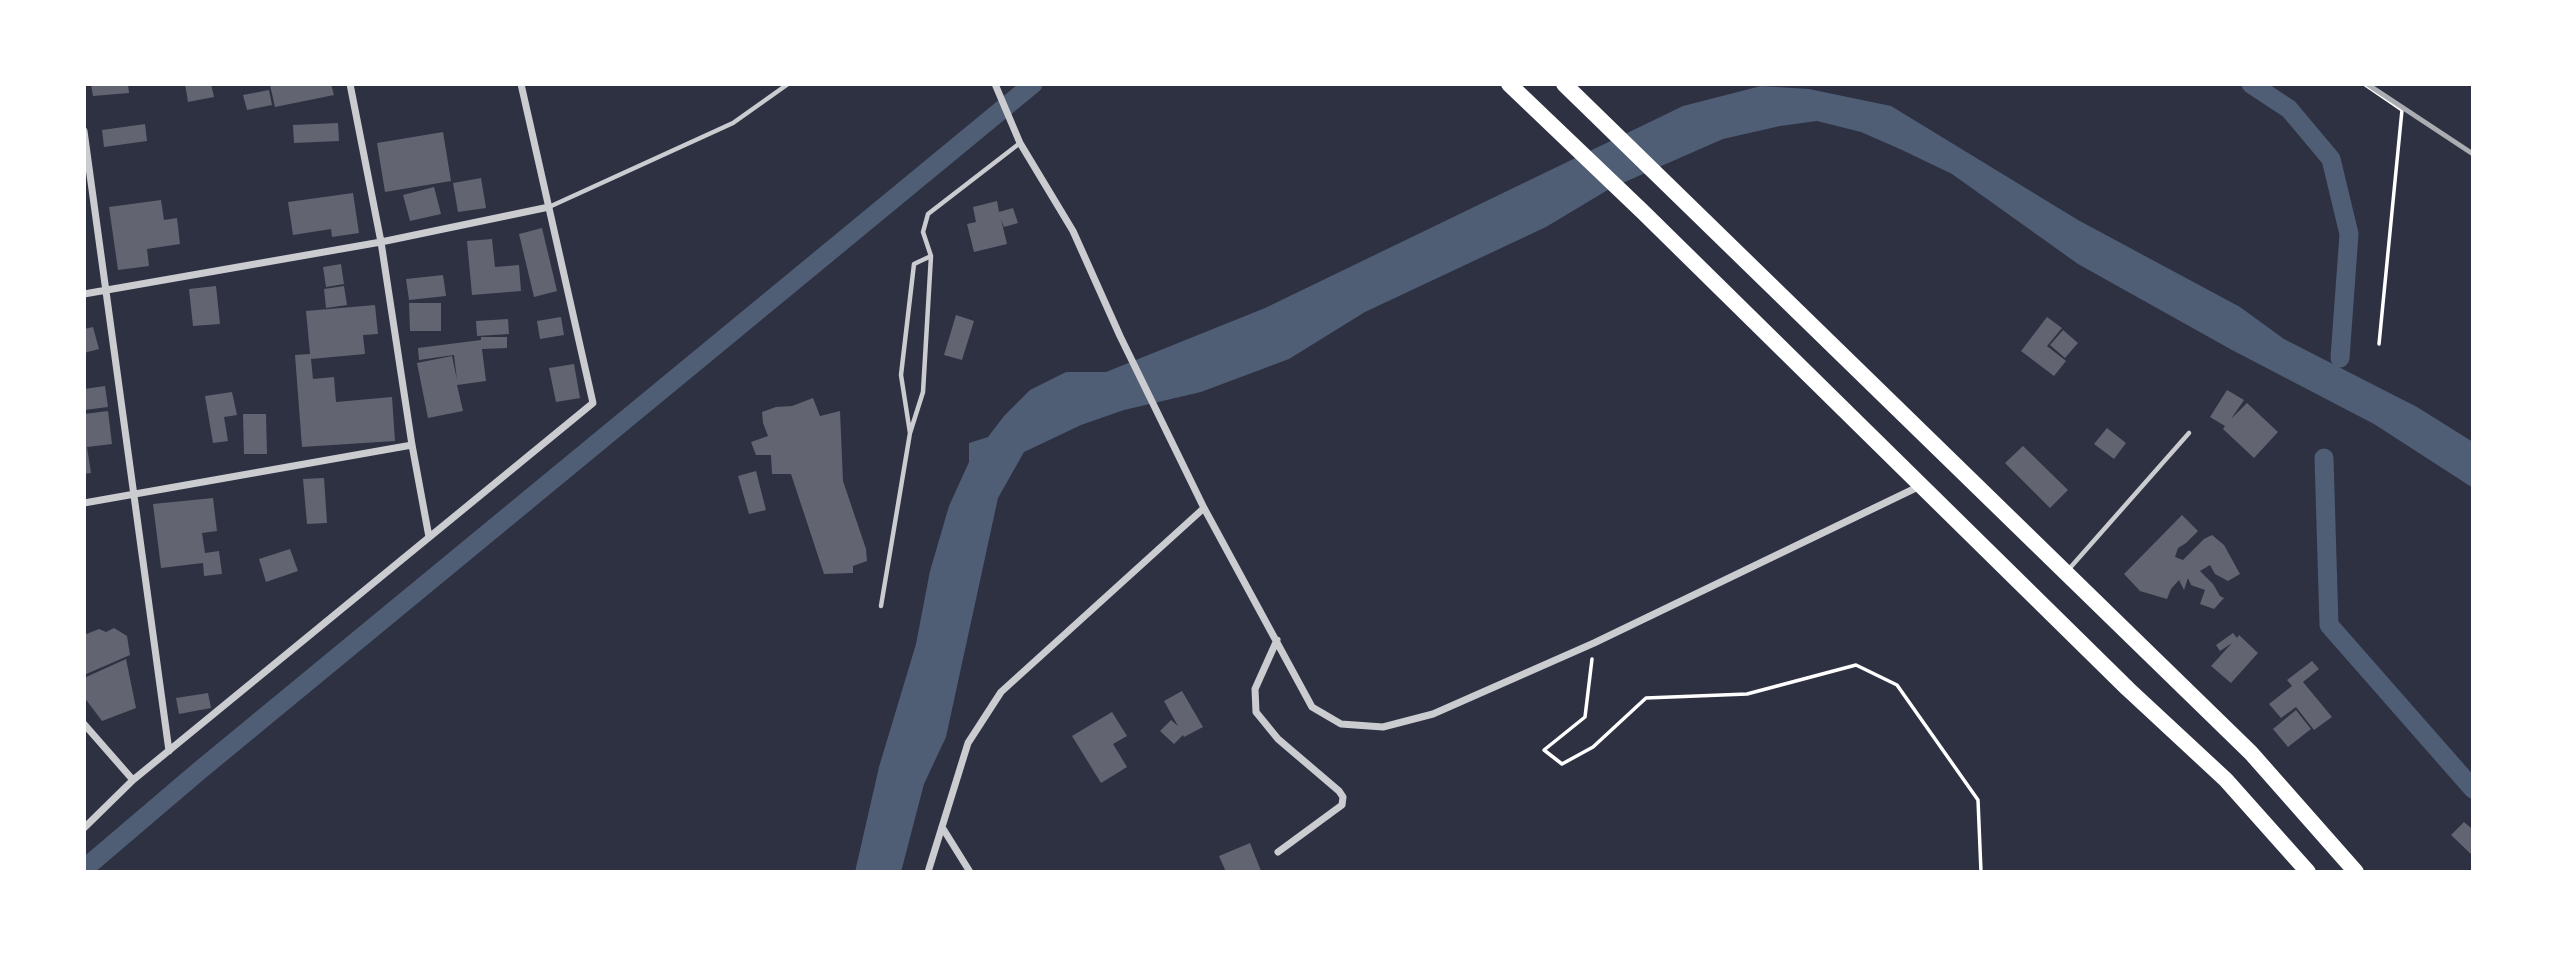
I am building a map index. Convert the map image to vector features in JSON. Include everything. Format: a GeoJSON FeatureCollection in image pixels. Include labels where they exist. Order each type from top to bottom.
{"type":"FeatureCollection","features":[{"type":"Feature","properties":{"kind":"highway"},"geometry":{"type":"LineString","coordinates":[[1509,84],[1922,484],[2038,602],[2226,780],[2308,872]]}},
{"type":"Feature","properties":{"kind":"highway"},"geometry":{"type":"LineString","coordinates":[[1564,84],[2251,753],[2356,872]]}},
{"type":"Feature","properties":{"kind":"street"},"geometry":{"type":"LineString","coordinates":[[350,84],[380,242],[429,537]]}},
{"type":"Feature","properties":{"kind":"street"},"geometry":{"type":"LineString","coordinates":[[84,828],[133,780],[593,403],[521,84]]}},
{"type":"Feature","properties":{"kind":"street"},"geometry":{"type":"LineString","coordinates":[[995,86],[1020,143],[1073,231],[1120,336],[1204,508],[1312,707],[1341,724],[1383,727],[1433,714],[1594,643],[1922,484]]}},
{"type":"Feature","properties":{"kind":"street"},"geometry":{"type":"LineString","coordinates":[[84,131],[169,751]]}},
{"type":"Feature","properties":{"kind":"street"},"geometry":{"type":"LineString","coordinates":[[84,294],[380,242],[549,206]]}},
{"type":"Feature","properties":{"kind":"street"},"geometry":{"type":"LineString","coordinates":[[84,503],[412,445]]}},
{"type":"Feature","properties":{"kind":"street"},"geometry":{"type":"LineString","coordinates":[[928,872],[968,743],[1001,692],[1204,508]]}},
{"type":"Feature","properties":{"kind":"street"},"geometry":{"type":"LineString","coordinates":[[1277,640],[1255,689],[1256,712],[1278,739],[1343,797],[1342,805],[1278,852]]}},
{"type":"Feature","properties":{"kind":"street"},"geometry":{"type":"LineString","coordinates":[[84,724],[133,780]]}},
{"type":"Feature","properties":{"kind":"street"},"geometry":{"type":"LineString","coordinates":[[942,827],[970,872]]}},
{"type":"Feature","properties":{"kind":"lane"},"geometry":{"type":"LineString","coordinates":[[549,206],[733,123],[788,84]]}},
{"type":"Feature","properties":{"kind":"lane"},"geometry":{"type":"LineString","coordinates":[[881,606],[910,433],[923,392],[931,256],[923,232],[928,214],[1020,143]]}},
{"type":"Feature","properties":{"kind":"lane"},"geometry":{"type":"LineString","coordinates":[[910,433],[901,374],[914,264],[931,256]]}},
{"type":"Feature","properties":{"kind":"lane"},"geometry":{"type":"LineString","coordinates":[[2066,572],[2189,433]]}},
{"type":"Feature","properties":{"kind":"path"},"geometry":{"type":"LineString","coordinates":[[2364,84],[2402,110],[2379,344]]}},
{"type":"Feature","properties":{"kind":"path"},"geometry":{"type":"LineString","coordinates":[[1594,643],[1585,717],[1544,750],[1562,764],[1593,747],[1646,698],[1747,694],[1856,665],[1897,685],[1978,800],[1981,872]]}},
{"type":"Feature","properties":{"kind":"water"},"geometry":{"type":"Polygon","coordinates":[[[1761,86],[1809,89],[1891,106],[2078,220],[2240,307],[2284,339],[2417,407],[2473,442],[2473,488],[2374,424],[2232,350],[2078,264],[1952,174],[1902,150],[1861,132],[1817,121],[1723,139],[1611,188],[1546,227],[1365,312],[1289,359],[1201,392],[1124,410],[1081,425],[1024,452],[998,498],[946,737],[924,784],[901,872],[855,872],[879,767],[916,644],[930,571],[949,506],[969,462],[969,443],[988,437],[1030,390],[1066,372],[1106,372],[1265,308],[1683,106],[1761,86]]]}},
{"type":"Feature","properties":{"kind":"building"},"geometry":{"type":"Polygon","coordinates":[[[91,84],[128,84],[129,93],[93,96],[91,84]]]}},
{"type":"Feature","properties":{"kind":"building"},"geometry":{"type":"Polygon","coordinates":[[[185,84],[211,84],[214,97],[188,102],[185,84]]]}},
{"type":"Feature","properties":{"kind":"building"},"geometry":{"type":"Polygon","coordinates":[[[331,84],[334,95],[275,107],[270,85],[331,84]]]}},
{"type":"Feature","properties":{"kind":"building"},"geometry":{"type":"Polygon","coordinates":[[[269,90],[272,105],[247,110],[243,95],[269,90]]]}},
{"type":"Feature","properties":{"kind":"building"},"geometry":{"type":"Polygon","coordinates":[[[338,123],[339,141],[294,143],[293,125],[338,123]]]}},
{"type":"Feature","properties":{"kind":"building"},"geometry":{"type":"Polygon","coordinates":[[[145,124],[147,141],[104,147],[102,130],[145,124]]]}},
{"type":"Feature","properties":{"kind":"building"},"geometry":{"type":"Polygon","coordinates":[[[443,132],[451,181],[385,192],[377,143],[443,132]]]}},
{"type":"Feature","properties":{"kind":"building"},"geometry":{"type":"Polygon","coordinates":[[[481,178],[486,208],[458,212],[453,183],[481,178]]]}},
{"type":"Feature","properties":{"kind":"building"},"geometry":{"type":"Polygon","coordinates":[[[434,187],[441,214],[410,221],[403,195],[434,187]]]}},
{"type":"Feature","properties":{"kind":"building"},"geometry":{"type":"Polygon","coordinates":[[[353,193],[359,233],[332,237],[331,229],[293,235],[288,202],[353,193]]]}},
{"type":"Feature","properties":{"kind":"building"},"geometry":{"type":"Polygon","coordinates":[[[161,200],[164,220],[177,218],[180,244],[147,249],[149,266],[118,270],[109,207],[161,200]]]}},
{"type":"Feature","properties":{"kind":"building"},"geometry":{"type":"Polygon","coordinates":[[[997,201],[999,212],[1013,208],[1018,223],[1004,227],[1001,219],[1007,244],[974,252],[967,224],[976,222],[973,207],[997,201]]]}},
{"type":"Feature","properties":{"kind":"building"},"geometry":{"type":"Polygon","coordinates":[[[542,228],[557,291],[534,297],[519,234],[542,228]]]}},
{"type":"Feature","properties":{"kind":"building"},"geometry":{"type":"Polygon","coordinates":[[[492,239],[495,267],[519,265],[521,291],[472,295],[467,241],[492,239]]]}},
{"type":"Feature","properties":{"kind":"building"},"geometry":{"type":"Polygon","coordinates":[[[341,264],[344,284],[326,287],[323,267],[341,264]]]}},
{"type":"Feature","properties":{"kind":"building"},"geometry":{"type":"Polygon","coordinates":[[[443,275],[446,296],[409,300],[406,279],[443,275]]]}},
{"type":"Feature","properties":{"kind":"building"},"geometry":{"type":"Polygon","coordinates":[[[216,286],[220,324],[193,326],[189,289],[216,286]]]}},
{"type":"Feature","properties":{"kind":"building"},"geometry":{"type":"Polygon","coordinates":[[[344,286],[347,305],[326,308],[324,289],[344,286]]]}},
{"type":"Feature","properties":{"kind":"building"},"geometry":{"type":"Polygon","coordinates":[[[409,303],[441,303],[441,331],[410,331],[409,303]]]}},
{"type":"Feature","properties":{"kind":"building"},"geometry":{"type":"Polygon","coordinates":[[[375,305],[378,334],[363,335],[365,354],[311,359],[313,379],[334,377],[336,402],[392,397],[395,441],[302,447],[295,355],[310,354],[306,311],[375,305]]]}},
{"type":"Feature","properties":{"kind":"building"},"geometry":{"type":"Polygon","coordinates":[[[956,315],[974,321],[962,360],[944,355],[956,315]]]}},
{"type":"Feature","properties":{"kind":"building"},"geometry":{"type":"Polygon","coordinates":[[[561,317],[564,335],[540,339],[537,321],[561,317]]]}},
{"type":"Feature","properties":{"kind":"building"},"geometry":{"type":"Polygon","coordinates":[[[2047,317],[2062,328],[2047,346],[2066,361],[2054,376],[2021,351],[2047,317]]]}},
{"type":"Feature","properties":{"kind":"building"},"geometry":{"type":"Polygon","coordinates":[[[508,319],[509,334],[477,336],[476,321],[508,319]]]}},
{"type":"Feature","properties":{"kind":"building"},"geometry":{"type":"Polygon","coordinates":[[[93,327],[99,349],[84,353],[84,329],[93,327]]]}},
{"type":"Feature","properties":{"kind":"building"},"geometry":{"type":"Polygon","coordinates":[[[2063,330],[2078,343],[2065,358],[2050,345],[2063,330]]]}},
{"type":"Feature","properties":{"kind":"building"},"geometry":{"type":"Polygon","coordinates":[[[481,337],[507,337],[507,348],[482,349],[486,381],[457,385],[463,411],[428,418],[417,363],[452,356],[457,380],[454,355],[419,360],[418,348],[481,340],[481,337]]]}},
{"type":"Feature","properties":{"kind":"building"},"geometry":{"type":"Polygon","coordinates":[[[574,364],[580,398],[556,402],[549,368],[574,364]]]}},
{"type":"Feature","properties":{"kind":"building"},"geometry":{"type":"Polygon","coordinates":[[[105,386],[108,407],[84,410],[84,389],[105,386]]]}},
{"type":"Feature","properties":{"kind":"building"},"geometry":{"type":"Polygon","coordinates":[[[2227,390],[2244,400],[2231,419],[2247,403],[2278,432],[2254,458],[2223,429],[2225,426],[2210,417],[2227,390]]]}},
{"type":"Feature","properties":{"kind":"building"},"geometry":{"type":"Polygon","coordinates":[[[232,392],[237,415],[224,417],[228,441],[213,443],[205,396],[232,392]]]}},
{"type":"Feature","properties":{"kind":"building"},"geometry":{"type":"Polygon","coordinates":[[[813,398],[820,416],[840,411],[843,481],[866,549],[867,561],[853,566],[853,573],[824,574],[791,474],[772,474],[771,455],[756,455],[751,442],[768,436],[762,412],[776,407],[792,406],[813,398]]]}},
{"type":"Feature","properties":{"kind":"building"},"geometry":{"type":"Polygon","coordinates":[[[108,411],[112,444],[87,447],[91,473],[84,474],[84,414],[108,411]]]}},
{"type":"Feature","properties":{"kind":"building"},"geometry":{"type":"Polygon","coordinates":[[[243,414],[266,414],[267,454],[244,454],[243,414]]]}},
{"type":"Feature","properties":{"kind":"building"},"geometry":{"type":"Polygon","coordinates":[[[2107,428],[2126,443],[2114,459],[2094,444],[2107,428]]]}},
{"type":"Feature","properties":{"kind":"building"},"geometry":{"type":"Polygon","coordinates":[[[2023,446],[2068,490],[2050,508],[2005,463],[2023,446]]]}},
{"type":"Feature","properties":{"kind":"building"},"geometry":{"type":"Polygon","coordinates":[[[756,471],[766,510],[749,514],[738,476],[756,471]]]}},
{"type":"Feature","properties":{"kind":"building"},"geometry":{"type":"Polygon","coordinates":[[[324,478],[327,523],[307,524],[303,479],[324,478]]]}},
{"type":"Feature","properties":{"kind":"building"},"geometry":{"type":"Polygon","coordinates":[[[213,498],[217,531],[202,533],[205,553],[219,551],[222,574],[204,576],[203,563],[161,568],[153,504],[213,498]]]}},
{"type":"Feature","properties":{"kind":"building"},"geometry":{"type":"Polygon","coordinates":[[[2182,515],[2198,531],[2178,548],[2175,557],[2183,560],[2204,539],[2212,535],[2224,545],[2240,574],[2228,581],[2215,574],[2210,565],[2200,571],[2224,598],[2214,609],[2200,604],[2205,590],[2191,585],[2188,578],[2184,590],[2179,580],[2167,599],[2140,591],[2124,574],[2182,515]]]}},
{"type":"Feature","properties":{"kind":"building"},"geometry":{"type":"Polygon","coordinates":[[[290,549],[298,571],[266,582],[259,559],[290,549]]]}},
{"type":"Feature","properties":{"kind":"building"},"geometry":{"type":"Polygon","coordinates":[[[114,628],[127,636],[130,655],[84,675],[84,635],[99,629],[106,632],[114,628]]]}},
{"type":"Feature","properties":{"kind":"building"},"geometry":{"type":"Polygon","coordinates":[[[2233,633],[2237,638],[2239,635],[2258,653],[2231,683],[2211,666],[2232,643],[2220,651],[2216,645],[2233,633]]]}},
{"type":"Feature","properties":{"kind":"building"},"geometry":{"type":"Polygon","coordinates":[[[126,659],[136,708],[102,721],[84,697],[84,678],[126,659]]]}},
{"type":"Feature","properties":{"kind":"building"},"geometry":{"type":"Polygon","coordinates":[[[2312,661],[2319,669],[2303,682],[2332,717],[2314,730],[2296,707],[2281,718],[2269,704],[2292,686],[2287,680],[2312,661]]]}},
{"type":"Feature","properties":{"kind":"building"},"geometry":{"type":"Polygon","coordinates":[[[1182,691],[1203,727],[1184,737],[1183,735],[1174,744],[1160,731],[1171,720],[1178,726],[1164,701],[1182,691]]]}},
{"type":"Feature","properties":{"kind":"building"},"geometry":{"type":"Polygon","coordinates":[[[208,693],[211,708],[179,714],[176,698],[208,693]]]}},
{"type":"Feature","properties":{"kind":"building"},"geometry":{"type":"Polygon","coordinates":[[[2296,710],[2311,729],[2288,747],[2273,729],[2296,710]]]}},
{"type":"Feature","properties":{"kind":"building"},"geometry":{"type":"Polygon","coordinates":[[[1112,712],[1127,736],[1113,744],[1127,767],[1101,783],[1072,736],[1112,712]]]}},
{"type":"Feature","properties":{"kind":"building"},"geometry":{"type":"Polygon","coordinates":[[[2464,822],[2471,828],[2473,826],[2473,856],[2451,835],[2464,822]]]}},
{"type":"Feature","properties":{"kind":"building"},"geometry":{"type":"Polygon","coordinates":[[[1250,843],[1261,871],[1226,872],[1219,856],[1250,843]]]}},
{"type":"Feature","properties":{"kind":"waterway"},"geometry":{"type":"LineString","coordinates":[[84,869],[199,771],[1033,84]]}},
{"type":"Feature","properties":{"kind":"waterway"},"geometry":{"type":"LineString","coordinates":[[2251,84],[2289,109],[2331,159],[2349,234],[2340,358]]}},
{"type":"Feature","properties":{"kind":"waterway"},"geometry":{"type":"LineString","coordinates":[[2324,458],[2329,625],[2473,789]]}},
{"type":"Feature","properties":{"kind":"railway"},"geometry":{"type":"LineString","coordinates":[[2367,84],[2473,154]]}}]}
